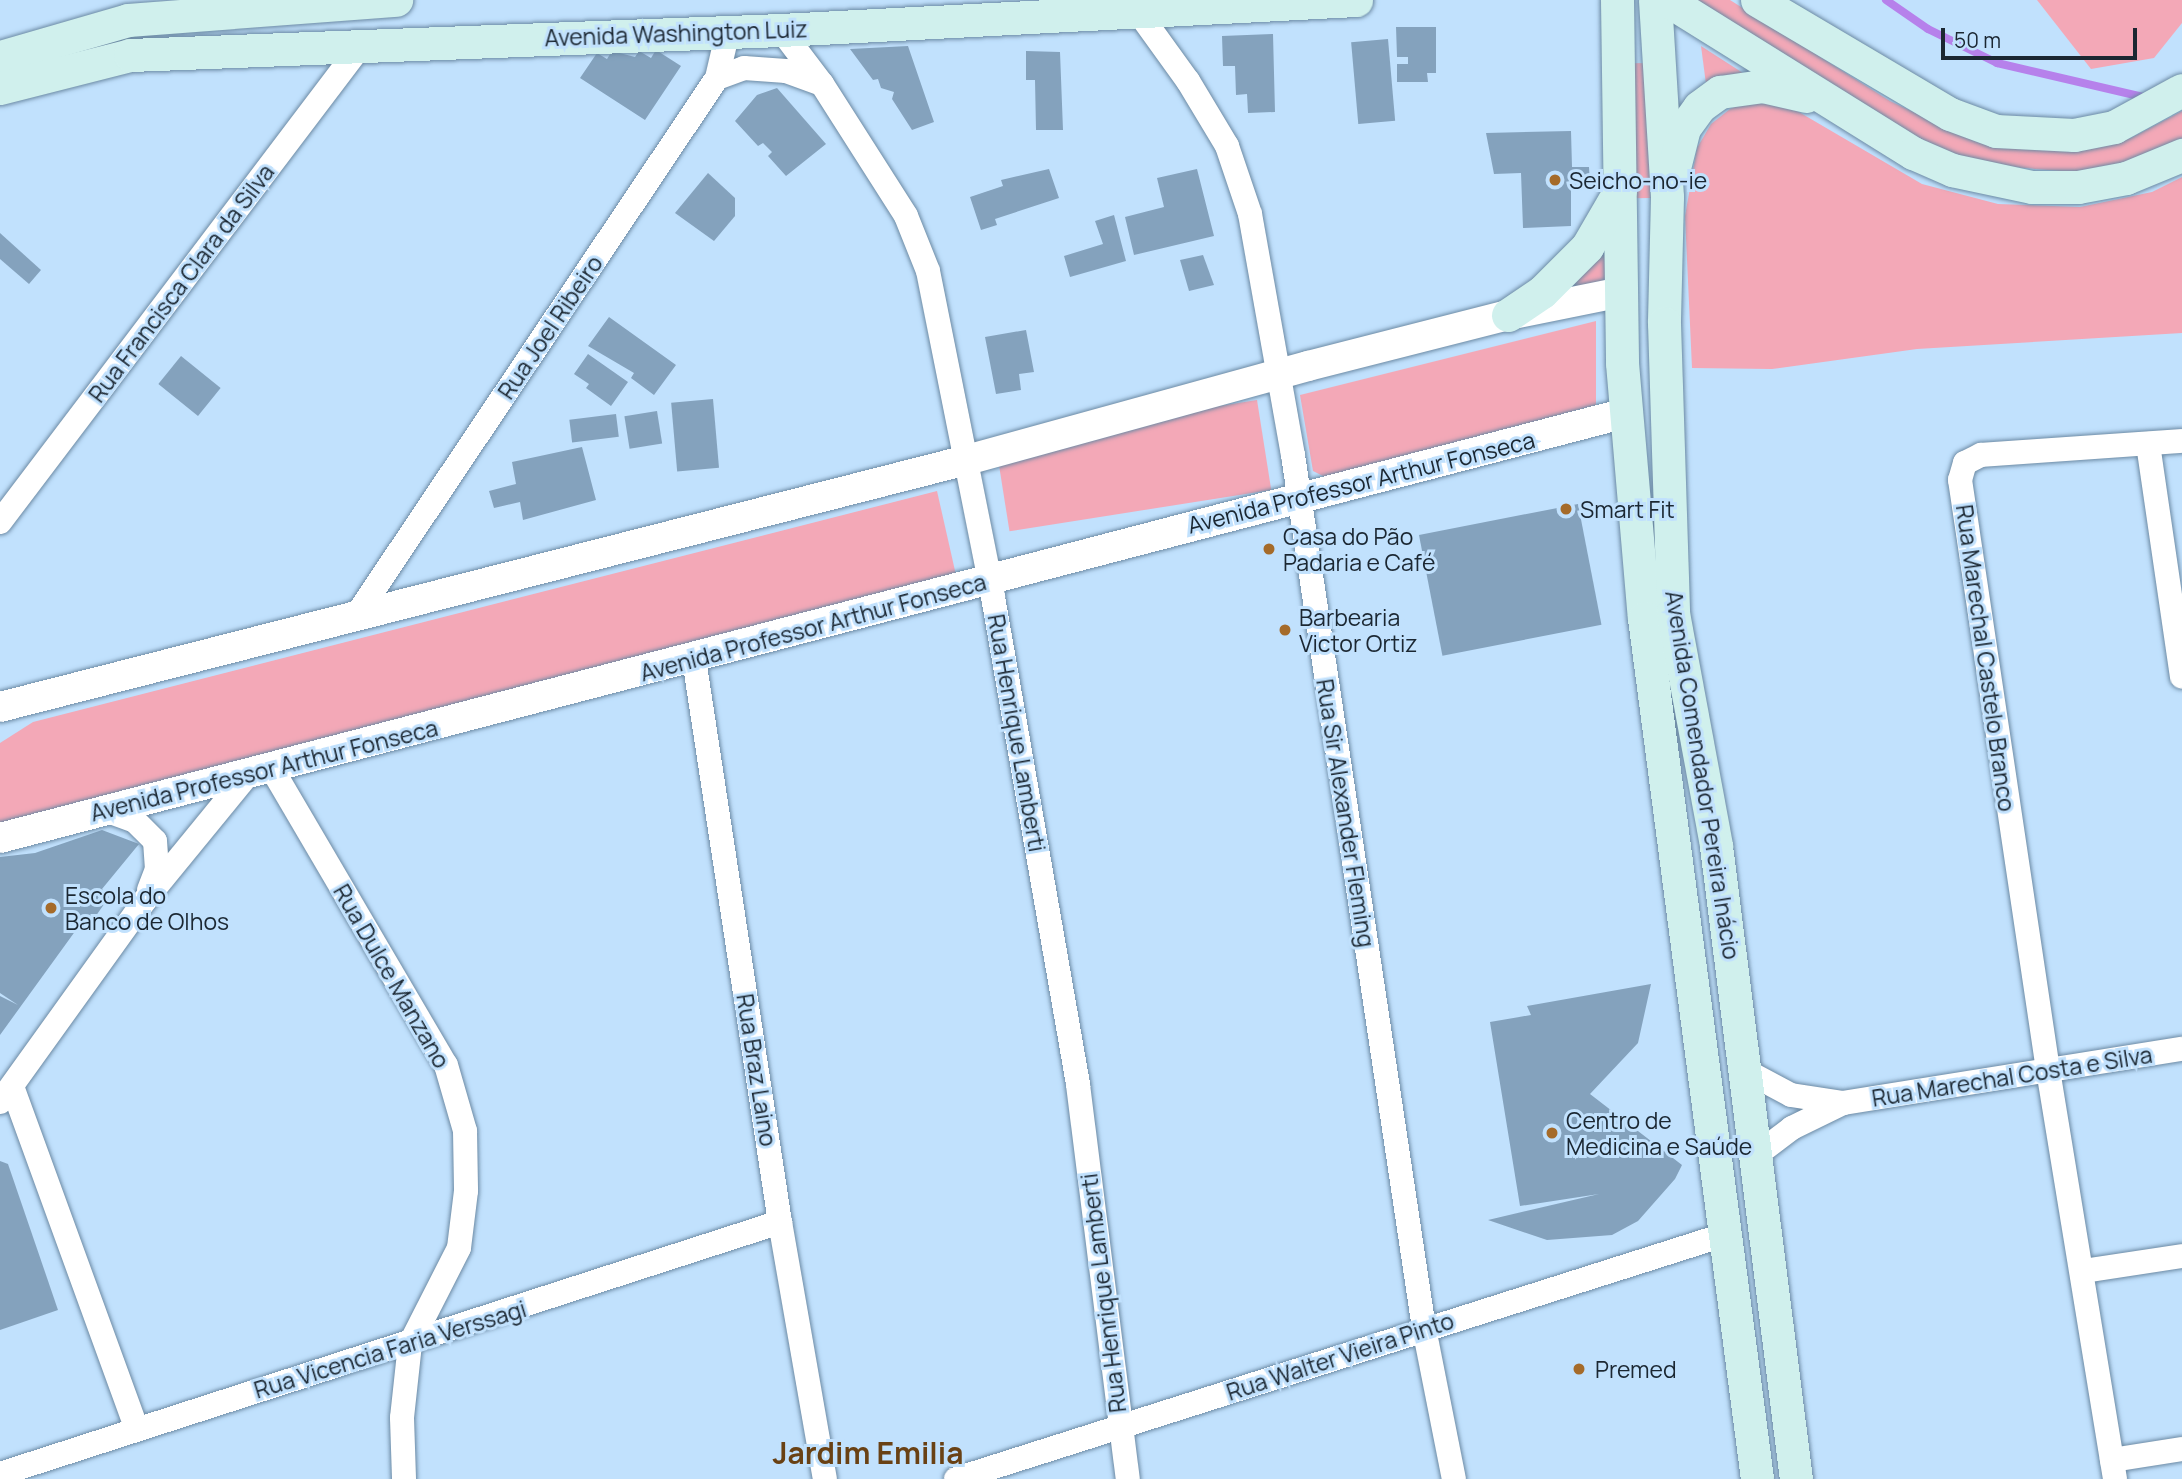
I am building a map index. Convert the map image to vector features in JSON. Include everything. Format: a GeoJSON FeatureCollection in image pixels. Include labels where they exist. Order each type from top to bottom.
{"type":"FeatureCollection","features":[{"type":"Feature","properties":{"kind":"main road","name":"Avenida Washington Luiz"},"geometry":{"type":"LineString","coordinates":[[3,83],[128,20],[396,0]]}},
{"type":"Feature","properties":{"kind":"main road","name":"Avenida Washington Luiz"},"geometry":{"type":"LineString","coordinates":[[3,83],[130,55],[781,30],[1136,9],[1356,0]]}},
{"type":"Feature","properties":{"kind":"main road","name":"Avenida Comendador Pereira Inácio"},"geometry":{"type":"LineString","coordinates":[[1617,0],[1626,413],[1644,618],[1757,1479]]}},
{"type":"Feature","properties":{"kind":"main road","name":"Avenida Comendador Pereira Inácio"},"geometry":{"type":"LineString","coordinates":[[1655,0],[1667,197],[1664,323],[1674,612],[1716,845],[1796,1479]]}},
{"type":"Feature","properties":{"kind":"main road"},"geometry":{"type":"LineString","coordinates":[[1667,0],[1913,153],[1994,181],[2078,187],[2126,178],[2182,155]]}},
{"type":"Feature","properties":{"kind":"main road"},"geometry":{"type":"LineString","coordinates":[[1757,0],[1950,114],[1996,131],[2074,135],[2114,127],[2182,90]]}},
{"type":"Feature","properties":{"kind":"main road"},"geometry":{"type":"LineString","coordinates":[[1667,197],[1684,128],[1699,107],[1720,92],[1741,86],[1785,89],[1842,108]]}},
{"type":"Feature","properties":{"kind":"main road"},"geometry":{"type":"LineString","coordinates":[[1508,314],[1542,292],[1587,247],[1621,188]]}},
{"type":"Feature","properties":{"kind":"main road"},"geometry":{"type":"LineString","coordinates":[[1622,292],[1654,311],[1664,323]]}},
{"type":"Feature","properties":{"kind":"main road"},"geometry":{"type":"LineString","coordinates":[[1626,413],[1665,378]]}},
{"type":"Feature","properties":{"kind":"main road"},"geometry":{"type":"LineString","coordinates":[[1707,1089],[1722,1112],[1754,1143]]}},
{"type":"Feature","properties":{"kind":"street","name":"Rua Sir Alexander Fleming"},"geometry":{"type":"LineString","coordinates":[[1136,9],[1188,81],[1227,146],[1250,214],[1298,498],[1424,1328],[1454,1479]]}},
{"type":"Feature","properties":{"kind":"street","name":"Rua Henrique Lamberti"},"geometry":{"type":"LineString","coordinates":[[781,30],[822,84],[906,216],[928,271],[988,580],[1078,1085],[1119,1426],[1128,1479]]}},
{"type":"Feature","properties":{"kind":"street","name":"Rua Joel Ribeiro"},"geometry":{"type":"LineString","coordinates":[[356,616],[717,78],[728,31]]}},
{"type":"Feature","properties":{"kind":"street","name":"Rua Francisca Clara da Silva"},"geometry":{"type":"LineString","coordinates":[[0,522],[362,44]]}},
{"type":"Feature","properties":{"kind":"street"},"geometry":{"type":"LineString","coordinates":[[717,78],[744,68],[786,71],[822,84]]}},
{"type":"Feature","properties":{"kind":"street"},"geometry":{"type":"LineString","coordinates":[[0,707],[963,461],[1277,374],[1508,314],[1622,292]]}},
{"type":"Feature","properties":{"kind":"street","name":"Avenida Professor Arthur Fonseca"},"geometry":{"type":"LineString","coordinates":[[0,838],[694,659],[1626,413]]}},
{"type":"Feature","properties":{"kind":"street","name":"Rua Marechal Castelo Branco"},"geometry":{"type":"LineString","coordinates":[[2048,1070],[1961,471],[1965,463],[1981,455],[2182,441]]}},
{"type":"Feature","properties":{"kind":"street"},"geometry":{"type":"LineString","coordinates":[[2148,444],[2182,677]]}},
{"type":"Feature","properties":{"kind":"street","name":"Rua Braz Laino"},"geometry":{"type":"LineString","coordinates":[[694,659],[780,1222],[825,1479]]}},
{"type":"Feature","properties":{"kind":"street"},"geometry":{"type":"LineString","coordinates":[[136,1427],[6,1095],[145,900],[260,771]]}},
{"type":"Feature","properties":{"kind":"street","name":"Rua Dulce Manzano"},"geometry":{"type":"LineString","coordinates":[[260,771],[446,1065],[465,1131],[466,1191],[459,1248],[410,1344],[402,1418],[404,1479]]}},
{"type":"Feature","properties":{"kind":"street"},"geometry":{"type":"LineString","coordinates":[[105,810],[135,821],[155,841],[157,869],[145,900]]}},
{"type":"Feature","properties":{"kind":"street","name":"Rua Marechal Costa e Silva"},"geometry":{"type":"LineString","coordinates":[[1754,1143],[1843,1103],[2182,1049]]}},
{"type":"Feature","properties":{"kind":"street"},"geometry":{"type":"LineString","coordinates":[[2048,1070],[2114,1469],[2182,1450]]}},
{"type":"Feature","properties":{"kind":"street","name":"Rua Marechal Costa e Silva"},"geometry":{"type":"LineString","coordinates":[[1746,1071],[1791,1095],[1843,1103]]}},
{"type":"Feature","properties":{"kind":"street","name":"Rua Vicencia Faria Verssagi"},"geometry":{"type":"LineString","coordinates":[[0,1474],[136,1427],[410,1344],[780,1222]]}},
{"type":"Feature","properties":{"kind":"street","name":"Rua Walter Vieira Pinto"},"geometry":{"type":"LineString","coordinates":[[956,1479],[1424,1328],[1724,1235]]}},
{"type":"Feature","properties":{"kind":"street"},"geometry":{"type":"LineString","coordinates":[[2083,1271],[2182,1256]]}},
{"type":"Feature","properties":{"kind":"shaded area"},"geometry":{"type":"Polygon","coordinates":[[[1681,0],[1730,0],[1890,101],[1977,142],[2029,149],[2079,149],[2131,138],[2182,111],[2182,138],[2144,158],[2087,173],[1973,164],[1918,142],[1681,0]]]}},
{"type":"Feature","properties":{"kind":"shaded area"},"geometry":{"type":"Polygon","coordinates":[[[2037,0],[2182,0],[2182,23],[2154,58],[2091,69],[2037,0]]]}},
{"type":"Feature","properties":{"kind":"shaded area"},"geometry":{"type":"Polygon","coordinates":[[[1701,46],[1743,73],[1706,84],[1701,46]]]}},
{"type":"Feature","properties":{"kind":"shaded area"},"geometry":{"type":"Polygon","coordinates":[[[1633,63],[1648,63],[1650,198],[1635,198],[1633,63]]]}},
{"type":"Feature","properties":{"kind":"shaded area"},"geometry":{"type":"Polygon","coordinates":[[[1775,98],[1922,184],[1998,204],[2080,207],[2152,192],[2182,177],[2182,333],[1917,349],[1772,369],[1692,368],[1685,216],[1697,148],[1711,124],[1730,109],[1749,100],[1775,98]]]}},
{"type":"Feature","properties":{"kind":"shaded area"},"geometry":{"type":"Polygon","coordinates":[[[1612,238],[1615,286],[1548,308],[1612,238]]]}},
{"type":"Feature","properties":{"kind":"shaded area"},"geometry":{"type":"Polygon","coordinates":[[[1596,321],[1596,405],[1325,477],[1313,471],[1300,395],[1596,321]]]}},
{"type":"Feature","properties":{"kind":"shaded area"},"geometry":{"type":"Polygon","coordinates":[[[1257,400],[1271,490],[1009,531],[995,441],[1257,400]]]}},
{"type":"Feature","properties":{"kind":"shaded area"},"geometry":{"type":"Polygon","coordinates":[[[937,491],[958,584],[0,823],[0,743],[33,722],[937,491]]]}},
{"type":"Feature","properties":{"kind":"building"},"geometry":{"type":"Polygon","coordinates":[[[1396,27],[1436,27],[1436,73],[1427,73],[1428,82],[1397,82],[1397,64],[1408,64],[1408,57],[1397,57],[1396,27]]]}},
{"type":"Feature","properties":{"kind":"building"},"geometry":{"type":"Polygon","coordinates":[[[1273,34],[1275,112],[1248,113],[1247,94],[1236,95],[1235,66],[1223,66],[1222,36],[1273,34]]]}},
{"type":"Feature","properties":{"kind":"building"},"geometry":{"type":"Polygon","coordinates":[[[1388,39],[1395,121],[1358,124],[1351,42],[1388,39]]]}},
{"type":"Feature","properties":{"kind":"building"},"geometry":{"type":"Polygon","coordinates":[[[908,46],[934,122],[912,130],[892,99],[894,92],[881,88],[878,79],[873,80],[850,49],[908,46]]]}},
{"type":"Feature","properties":{"kind":"building"},"geometry":{"type":"Polygon","coordinates":[[[656,50],[681,66],[645,120],[580,78],[597,53],[607,59],[612,51],[635,57],[639,51],[651,58],[656,50]]]}},
{"type":"Feature","properties":{"kind":"building"},"geometry":{"type":"Polygon","coordinates":[[[1026,51],[1060,52],[1063,130],[1036,130],[1035,80],[1026,80],[1026,51]]]}},
{"type":"Feature","properties":{"kind":"building"},"geometry":{"type":"Polygon","coordinates":[[[777,88],[826,144],[786,176],[768,156],[772,152],[763,143],[758,146],[735,121],[757,95],[777,88]]]}},
{"type":"Feature","properties":{"kind":"building","name":"Seicho-no-ie"},"geometry":{"type":"Polygon","coordinates":[[[1571,131],[1572,167],[1589,167],[1590,186],[1571,190],[1571,226],[1523,228],[1521,173],[1494,174],[1486,133],[1571,131]]]}},
{"type":"Feature","properties":{"kind":"building"},"geometry":{"type":"Polygon","coordinates":[[[1049,169],[1059,198],[995,219],[997,225],[981,230],[970,197],[1003,186],[1001,180],[1049,169]]]}},
{"type":"Feature","properties":{"kind":"building"},"geometry":{"type":"Polygon","coordinates":[[[1197,169],[1214,236],[1134,255],[1125,217],[1164,207],[1157,178],[1197,169]]]}},
{"type":"Feature","properties":{"kind":"building"},"geometry":{"type":"Polygon","coordinates":[[[708,173],[735,198],[735,216],[714,241],[675,213],[708,173]]]}},
{"type":"Feature","properties":{"kind":"building"},"geometry":{"type":"Polygon","coordinates":[[[1114,215],[1126,261],[1070,277],[1064,256],[1103,244],[1095,221],[1114,215]]]}},
{"type":"Feature","properties":{"kind":"building"},"geometry":{"type":"Polygon","coordinates":[[[0,233],[41,270],[29,284],[0,259],[0,233]]]}},
{"type":"Feature","properties":{"kind":"building"},"geometry":{"type":"Polygon","coordinates":[[[1203,255],[1214,285],[1189,291],[1180,260],[1203,255]]]}},
{"type":"Feature","properties":{"kind":"building"},"geometry":{"type":"Polygon","coordinates":[[[609,317],[676,365],[654,395],[631,378],[634,373],[588,346],[609,317]]]}},
{"type":"Feature","properties":{"kind":"building"},"geometry":{"type":"Polygon","coordinates":[[[1026,330],[1034,372],[1019,374],[1021,390],[996,394],[985,337],[1026,330]]]}},
{"type":"Feature","properties":{"kind":"building"},"geometry":{"type":"Polygon","coordinates":[[[588,354],[628,382],[611,406],[586,388],[589,384],[574,374],[588,354]]]}},
{"type":"Feature","properties":{"kind":"building"},"geometry":{"type":"Polygon","coordinates":[[[181,356],[221,388],[198,416],[158,384],[181,356]]]}},
{"type":"Feature","properties":{"kind":"building"},"geometry":{"type":"Polygon","coordinates":[[[713,399],[719,468],[677,471],[671,403],[713,399]]]}},
{"type":"Feature","properties":{"kind":"building"},"geometry":{"type":"Polygon","coordinates":[[[657,411],[662,444],[630,449],[624,416],[657,411]]]}},
{"type":"Feature","properties":{"kind":"building"},"geometry":{"type":"Polygon","coordinates":[[[616,414],[619,437],[572,443],[569,420],[616,414]]]}},
{"type":"Feature","properties":{"kind":"building"},"geometry":{"type":"Polygon","coordinates":[[[582,447],[596,500],[523,520],[520,502],[494,508],[489,491],[516,484],[512,462],[582,447]]]}},
{"type":"Feature","properties":{"kind":"building"},"geometry":{"type":"Polygon","coordinates":[[[1578,504],[1601,625],[1442,656],[1419,535],[1578,504]]]}},
{"type":"Feature","properties":{"kind":"building","name":"Escola do Banco de Olhos"},"geometry":{"type":"Polygon","coordinates":[[[102,830],[139,844],[102,889],[109,897],[91,923],[84,919],[0,1035],[0,996],[18,1005],[0,993],[0,857],[35,853],[102,830]]]}},
{"type":"Feature","properties":{"kind":"building"},"geometry":{"type":"Polygon","coordinates":[[[1651,984],[1638,1043],[1590,1094],[1682,1165],[1675,1179],[1638,1221],[1612,1235],[1547,1240],[1488,1220],[1599,1194],[1520,1206],[1490,1022],[1531,1015],[1527,1006],[1651,984]]]}},
{"type":"Feature","properties":{"kind":"building"},"geometry":{"type":"Polygon","coordinates":[[[0,1161],[8,1164],[58,1310],[0,1330],[0,1161]]]}},
{"type":"Feature","properties":{"kind":"waterway"},"geometry":{"type":"LineString","coordinates":[[1886,0],[1928,29],[1997,63],[2143,97]]}},
{"type":"Feature","properties":{"kind":"place","name":"Seicho-no-ie"},"geometry":{"type":"Point","coordinates":[1555,180]}},
{"type":"Feature","properties":{"kind":"place","name":"Smart Fit"},"geometry":{"type":"Point","coordinates":[1566,509]}},
{"type":"Feature","properties":{"kind":"place","name":"Casa do Pão Padaria e Café"},"geometry":{"type":"Point","coordinates":[1269,549]}},
{"type":"Feature","properties":{"kind":"place","name":"Barbearia Victor Ortiz"},"geometry":{"type":"Point","coordinates":[1285,630]}},
{"type":"Feature","properties":{"kind":"place","name":"Escola do Banco de Olhos"},"geometry":{"type":"Point","coordinates":[51,908]}},
{"type":"Feature","properties":{"kind":"place","name":"Centro de Medicina e Saúde"},"geometry":{"type":"Point","coordinates":[1552,1133]}},
{"type":"Feature","properties":{"kind":"place","name":"Premed"},"geometry":{"type":"Point","coordinates":[1579,1369]}},
{"type":"Feature","properties":{"kind":"district","name":"Jardim Emilia"},"geometry":{"type":"Point","coordinates":[868,1453]}}]}
